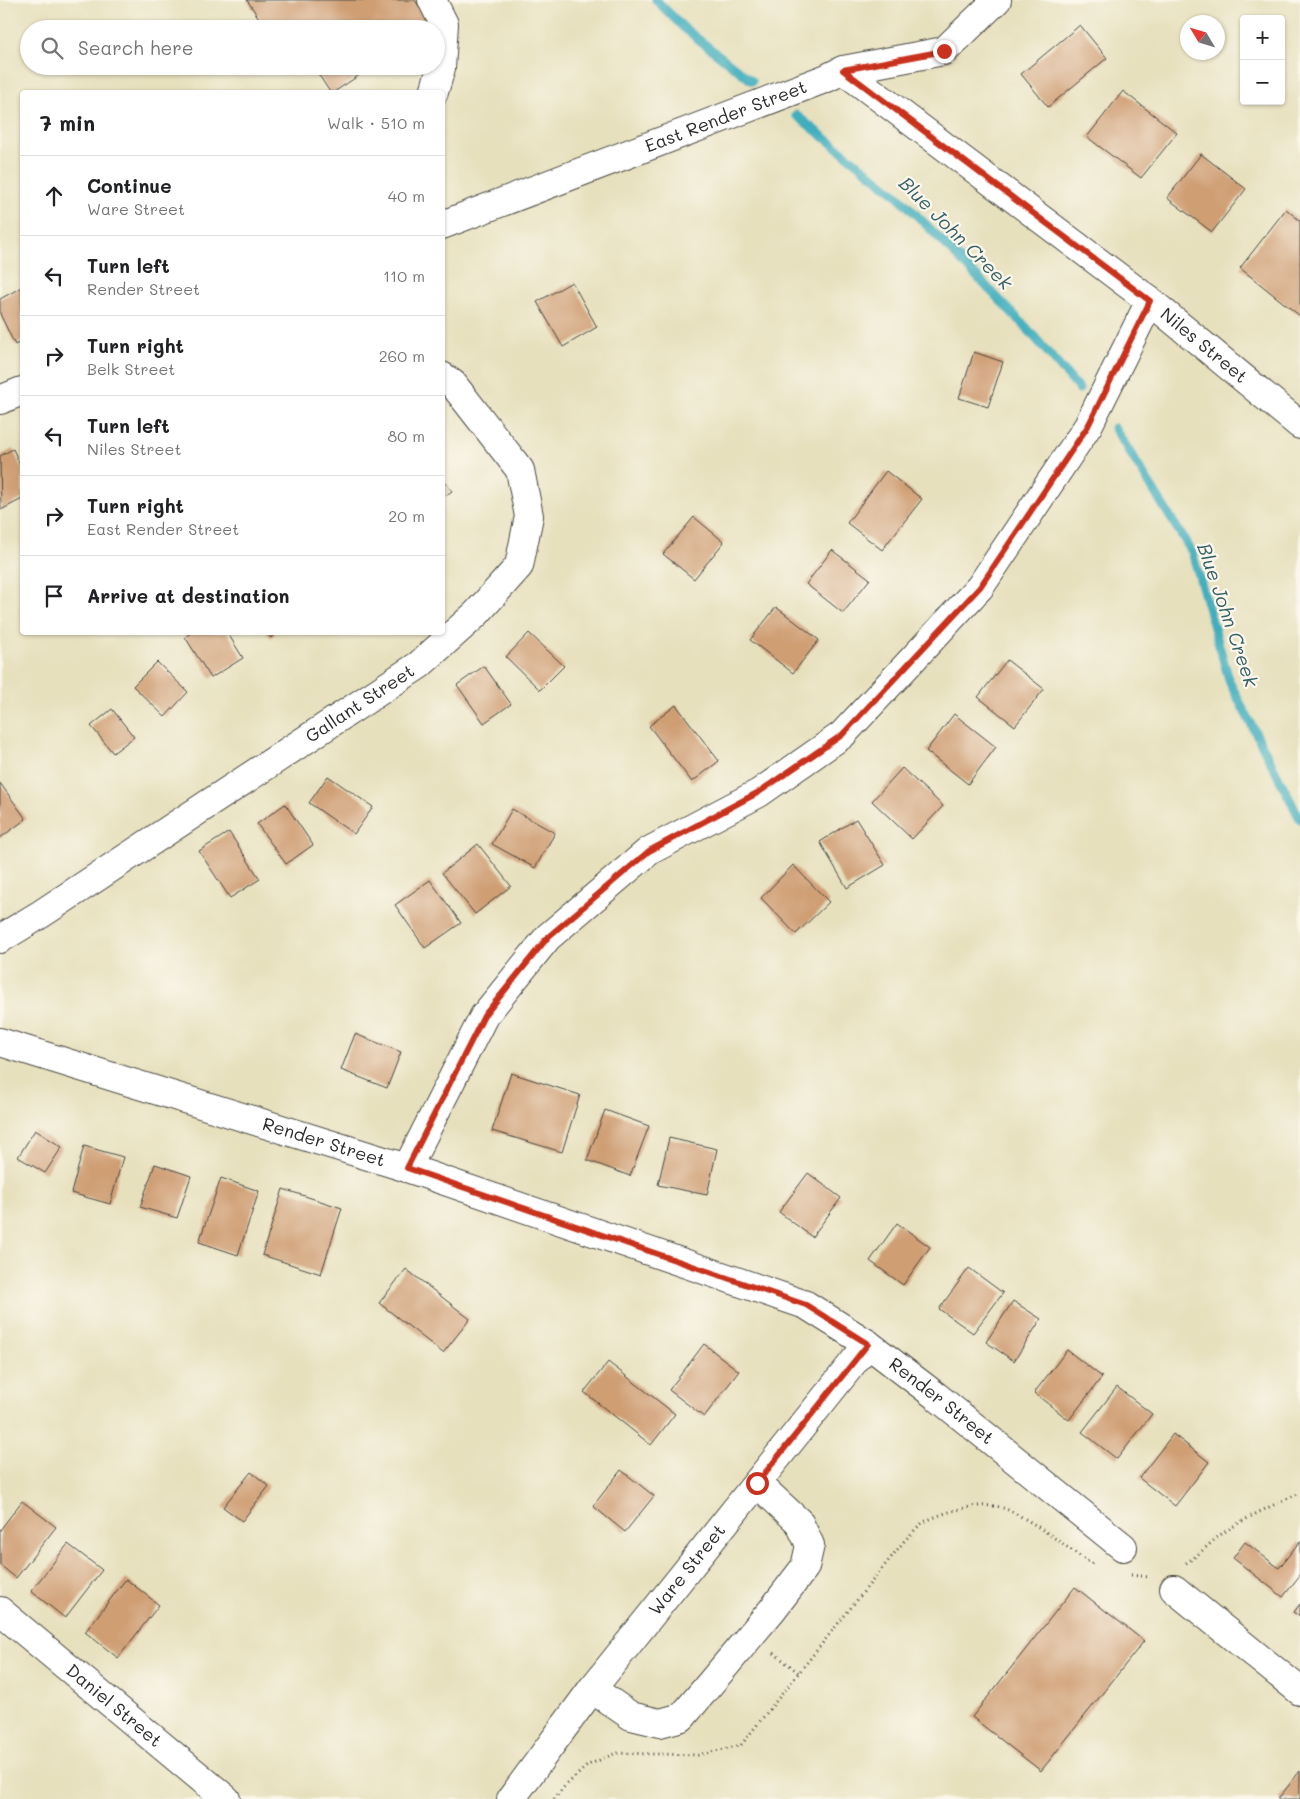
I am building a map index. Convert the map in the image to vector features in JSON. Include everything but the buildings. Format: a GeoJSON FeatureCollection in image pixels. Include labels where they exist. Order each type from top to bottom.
{"type":"FeatureCollection","features":[{"type":"Feature","properties":{"kind":"street"},"geometry":{"type":"LineString","coordinates":[[432,0],[442,20]]}},
{"type":"Feature","properties":{"kind":"street","name":"East Render Street"},"geometry":{"type":"LineString","coordinates":[[445,224],[843,70],[944,51],[997,0]]}},
{"type":"Feature","properties":{"kind":"street","name":"Niles Street"},"geometry":{"type":"LineString","coordinates":[[843,70],[1150,301],[1300,424]]}},
{"type":"Feature","properties":{"kind":"street"},"geometry":{"type":"LineString","coordinates":[[435,90],[439,75]]}},
{"type":"Feature","properties":{"kind":"street"},"geometry":{"type":"LineString","coordinates":[[407,1168],[484,1016],[548,937],[649,851],[759,792],[842,735],[980,587],[1088,426],[1150,301]]}},
{"type":"Feature","properties":{"kind":"street","name":"Gallant Street"},"geometry":{"type":"LineString","coordinates":[[0,939],[41,914],[419,664],[476,614],[519,566],[529,516],[520,470],[452,384],[445,378]]}},
{"type":"Feature","properties":{"kind":"street"},"geometry":{"type":"LineString","coordinates":[[0,400],[20,392]]}},
{"type":"Feature","properties":{"kind":"street","name":"Render Street"},"geometry":{"type":"LineString","coordinates":[[0,1042],[407,1168],[806,1305],[868,1344],[936,1396],[1123,1547]]}},
{"type":"Feature","properties":{"kind":"street","name":"Ware Street"},"geometry":{"type":"LineString","coordinates":[[510,1799],[592,1689],[868,1344]]}},
{"type":"Feature","properties":{"kind":"street"},"geometry":{"type":"LineString","coordinates":[[592,1689],[631,1716],[660,1723],[682,1717],[772,1610],[805,1567],[810,1545],[799,1522],[757,1483]]}},
{"type":"Feature","properties":{"kind":"street"},"geometry":{"type":"LineString","coordinates":[[1169,1578],[1300,1691]]}},
{"type":"Feature","properties":{"kind":"street","name":"Daniel Street"},"geometry":{"type":"LineString","coordinates":[[0,1611],[226,1799]]}},
{"type":"Feature","properties":{"kind":"path"},"geometry":{"type":"LineString","coordinates":[[1128,1575],[1169,1578],[1202,1553],[1225,1532],[1275,1504],[1300,1493]]}},
{"type":"Feature","properties":{"kind":"path"},"geometry":{"type":"LineString","coordinates":[[554,1799],[588,1765],[616,1753],[698,1755],[742,1745],[905,1540],[923,1523],[955,1511],[981,1506],[1005,1509],[1100,1567]]}},
{"type":"Feature","properties":{"kind":"waterway","name":"Blue John Creek"},"geometry":{"type":"LineString","coordinates":[[656,0],[684,28],[752,81]]}},
{"type":"Feature","properties":{"kind":"waterway","name":"Blue John Creek"},"geometry":{"type":"LineString","coordinates":[[796,115],[897,195],[1026,327],[1079,389]]}},
{"type":"Feature","properties":{"kind":"waterway","name":"Blue John Creek"},"geometry":{"type":"LineString","coordinates":[[1114,428],[1192,552],[1230,683],[1300,819]]}},
{"type":"Feature","properties":{"kind":"route"},"geometry":{"type":"LineString","coordinates":[[757,1483],[868,1344],[806,1305],[407,1168],[484,1016],[548,937],[649,851],[759,792],[842,735],[980,587],[1088,426],[1150,301],[843,70],[944,51]]}}]}
